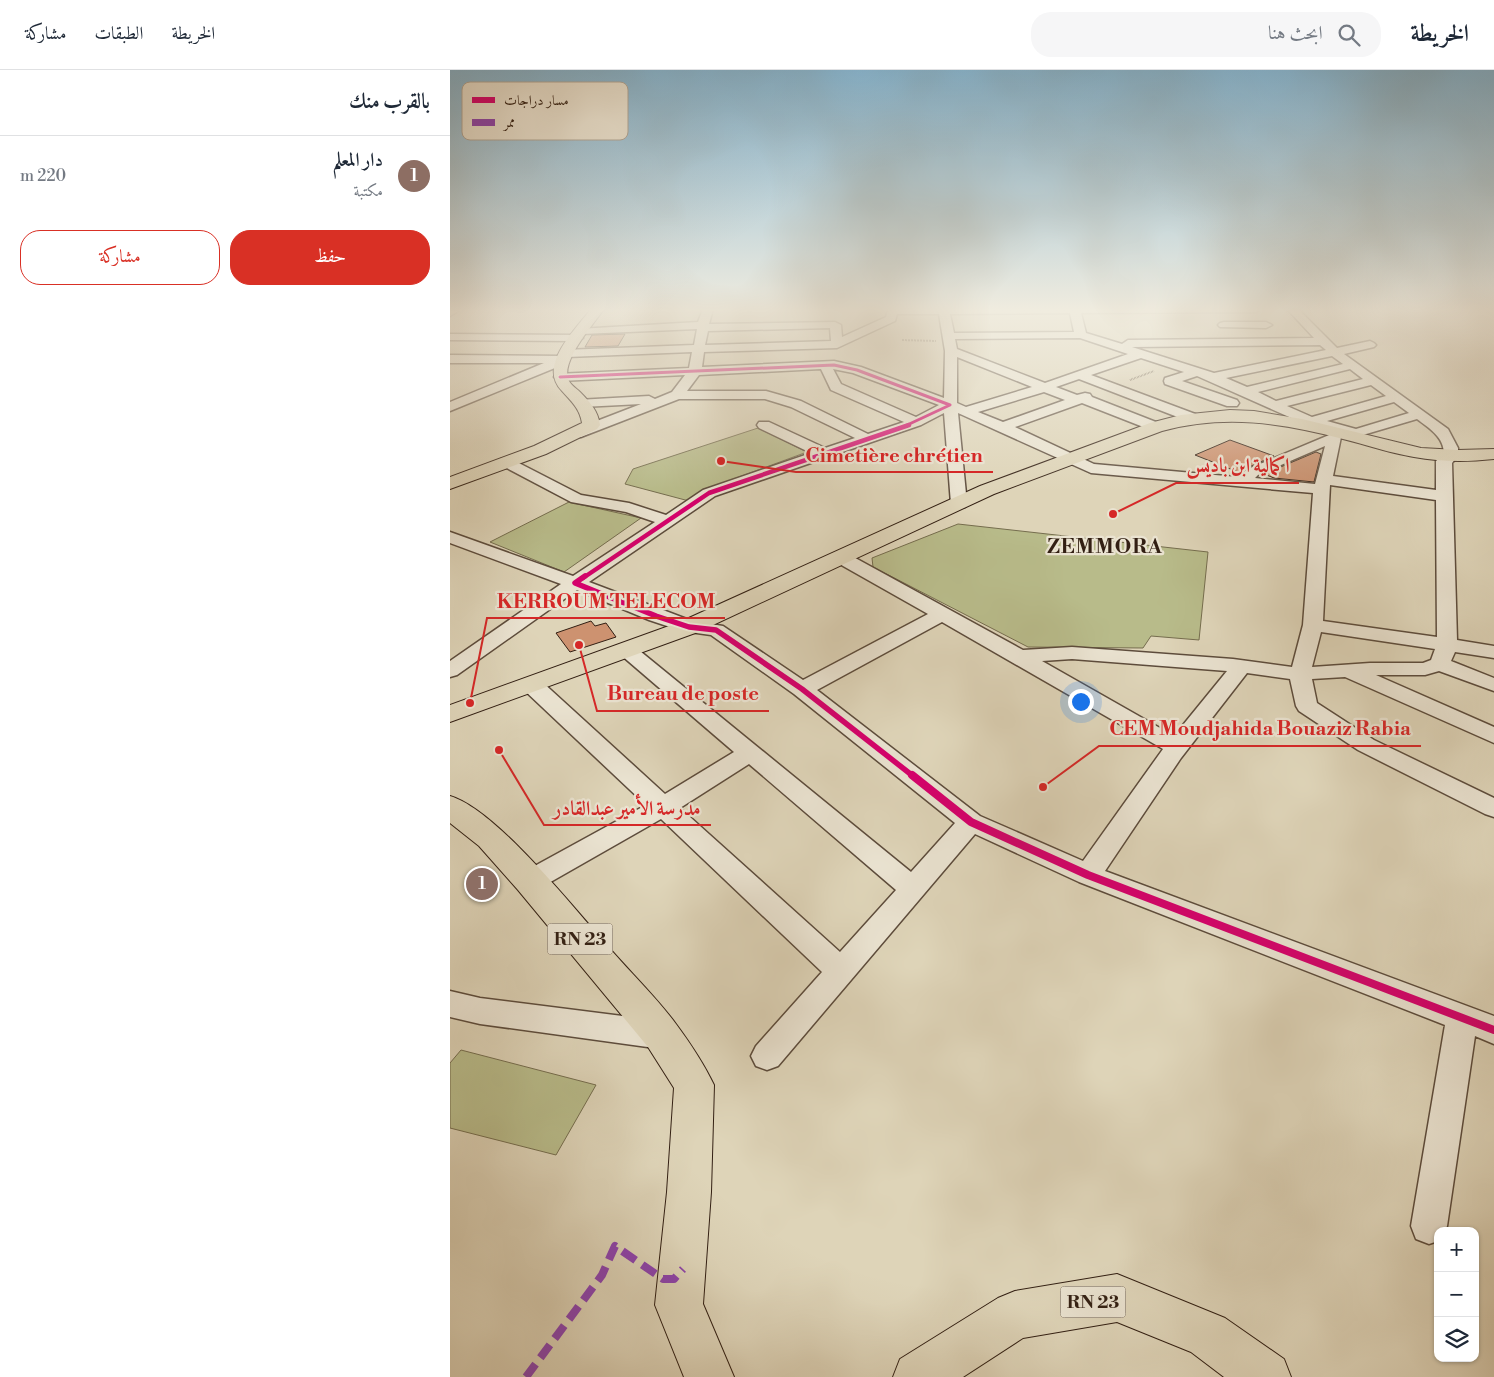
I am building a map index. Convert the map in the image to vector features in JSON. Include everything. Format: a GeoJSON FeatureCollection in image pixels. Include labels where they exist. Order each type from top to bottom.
{"type":"FeatureCollection","features":[{"type":"Feature","properties":{"kind":"main road"},"geometry":{"type":"LineString","coordinates":[[450,482],[576,434],[591,425],[590,414],[561,381],[562,370]]}},
{"type":"Feature","properties":{"kind":"main road"},"geometry":{"type":"LineString","coordinates":[[450,714],[628,651],[689,627],[959,504],[995,494],[1156,427],[1198,417],[1252,415],[1305,422],[1407,451],[1448,458],[1494,454]]}},
{"type":"Feature","properties":{"kind":"main road"},"geometry":{"type":"LineString","coordinates":[[1073,461],[1167,429],[1209,419],[1261,420],[1410,457],[1494,462]]}},
{"type":"Feature","properties":{"kind":"main road","name":"RN 23"},"geometry":{"type":"LineString","coordinates":[[450,807],[490,838],[530,881],[662,1035],[693,1098],[689,1192],[679,1305],[709,1377]]}},
{"type":"Feature","properties":{"kind":"main road","name":"RN 23"},"geometry":{"type":"LineString","coordinates":[[918,1377],[1015,1315],[1117,1298],[1208,1335],[1266,1377]]}},
{"type":"Feature","properties":{"kind":"street"},"geometry":{"type":"LineString","coordinates":[[450,407],[545,370]]}},
{"type":"Feature","properties":{"kind":"street"},"geometry":{"type":"LineString","coordinates":[[677,395],[695,370]]}},
{"type":"Feature","properties":{"kind":"street"},"geometry":{"type":"LineString","coordinates":[[831,370],[836,387],[916,422]]}},
{"type":"Feature","properties":{"kind":"street"},"geometry":{"type":"LineString","coordinates":[[857,370],[958,408],[1091,468],[1240,482],[1323,485],[1444,496]]}},
{"type":"Feature","properties":{"kind":"street"},"geometry":{"type":"LineString","coordinates":[[953,370],[958,408],[959,504]]}},
{"type":"Feature","properties":{"kind":"street"},"geometry":{"type":"LineString","coordinates":[[1010,370],[1046,387],[1156,427]]}},
{"type":"Feature","properties":{"kind":"street"},"geometry":{"type":"LineString","coordinates":[[450,671],[575,583],[709,493],[958,408],[1046,387],[1097,370]]}},
{"type":"Feature","properties":{"kind":"street"},"geometry":{"type":"LineString","coordinates":[[1166,370],[1178,377]]}},
{"type":"Feature","properties":{"kind":"street"},"geometry":{"type":"LineString","coordinates":[[1186,370],[1196,372]]}},
{"type":"Feature","properties":{"kind":"street"},"geometry":{"type":"LineString","coordinates":[[1211,370],[1196,372],[1170,381],[1232,403]]}},
{"type":"Feature","properties":{"kind":"street"},"geometry":{"type":"LineString","coordinates":[[1219,370],[1248,394],[1274,405],[1305,422],[1356,433],[1421,414]]}},
{"type":"Feature","properties":{"kind":"street"},"geometry":{"type":"LineString","coordinates":[[1079,376],[1198,417],[1248,394],[1335,370]]}},
{"type":"Feature","properties":{"kind":"street"},"geometry":{"type":"LineString","coordinates":[[1360,370],[1443,432],[1451,448],[1448,458],[1444,496],[1444,654]]}},
{"type":"Feature","properties":{"kind":"street"},"geometry":{"type":"LineString","coordinates":[[1274,405],[1374,380]]}},
{"type":"Feature","properties":{"kind":"street"},"geometry":{"type":"LineString","coordinates":[[1003,427],[1112,388]]}},
{"type":"Feature","properties":{"kind":"street"},"geometry":{"type":"LineString","coordinates":[[576,434],[677,395],[766,395],[796,404],[868,439]]}},
{"type":"Feature","properties":{"kind":"street"},"geometry":{"type":"LineString","coordinates":[[1305,422],[1397,397]]}},
{"type":"Feature","properties":{"kind":"street"},"geometry":{"type":"LineString","coordinates":[[582,403],[663,400]]}},
{"type":"Feature","properties":{"kind":"street"},"geometry":{"type":"LineString","coordinates":[[764,425],[823,454]]}},
{"type":"Feature","properties":{"kind":"street"},"geometry":{"type":"LineString","coordinates":[[1240,482],[1253,472],[1334,437]]}},
{"type":"Feature","properties":{"kind":"street"},"geometry":{"type":"LineString","coordinates":[[1334,437],[1323,485],[1313,625],[1300,674],[1308,706],[1366,745],[1494,808]]}},
{"type":"Feature","properties":{"kind":"street"},"geometry":{"type":"LineString","coordinates":[[506,462],[578,499],[630,508],[668,521]]}},
{"type":"Feature","properties":{"kind":"street"},"geometry":{"type":"LineString","coordinates":[[450,537],[575,583],[656,616],[689,627],[716,630],[802,689],[971,822],[1088,875],[1494,1030]]}},
{"type":"Feature","properties":{"kind":"street"},"geometry":{"type":"LineString","coordinates":[[450,555],[472,545]]}},
{"type":"Feature","properties":{"kind":"street"},"geometry":{"type":"LineString","coordinates":[[842,558],[1176,746],[1088,875]]}},
{"type":"Feature","properties":{"kind":"street"},"geometry":{"type":"LineString","coordinates":[[802,689],[942,614]]}},
{"type":"Feature","properties":{"kind":"street"},"geometry":{"type":"LineString","coordinates":[[1313,625],[1444,654],[1494,652]]}},
{"type":"Feature","properties":{"kind":"street"},"geometry":{"type":"LineString","coordinates":[[628,651],[912,888]]}},
{"type":"Feature","properties":{"kind":"street"},"geometry":{"type":"LineString","coordinates":[[1019,656],[1072,653],[1242,666],[1300,674],[1348,670],[1425,669],[1444,654]]}},
{"type":"Feature","properties":{"kind":"street"},"geometry":{"type":"LineString","coordinates":[[1444,654],[1494,685]]}},
{"type":"Feature","properties":{"kind":"street"},"geometry":{"type":"LineString","coordinates":[[1172,752],[1242,666]]}},
{"type":"Feature","properties":{"kind":"street"},"geometry":{"type":"LineString","coordinates":[[1348,670],[1494,736]]}},
{"type":"Feature","properties":{"kind":"street"},"geometry":{"type":"LineString","coordinates":[[532,685],[841,971]]}},
{"type":"Feature","properties":{"kind":"street"},"geometry":{"type":"LineString","coordinates":[[530,881],[663,807],[750,753]]}},
{"type":"Feature","properties":{"kind":"street"},"geometry":{"type":"LineString","coordinates":[[767,1056],[971,822]]}},
{"type":"Feature","properties":{"kind":"street"},"geometry":{"type":"LineString","coordinates":[[450,1004],[480,1011],[662,1035]]}},
{"type":"Feature","properties":{"kind":"street"},"geometry":{"type":"LineString","coordinates":[[1429,1226],[1462,1018]]}},
{"type":"Feature","properties":{"kind":"path"},"geometry":{"type":"LineString","coordinates":[[1112,388],[1144,370]]}},
{"type":"Feature","properties":{"kind":"green space"},"geometry":{"type":"Polygon","coordinates":[[[758,428],[807,452],[701,491],[689,501],[625,484],[633,469],[758,428]]]}},
{"type":"Feature","properties":{"kind":"green space"},"geometry":{"type":"Polygon","coordinates":[[[569,502],[641,518],[564,572],[490,542],[569,502]]]}},
{"type":"Feature","properties":{"kind":"green space"},"geometry":{"type":"Polygon","coordinates":[[[958,524],[1208,552],[1199,640],[1151,636],[1143,648],[1028,647],[873,567],[872,558],[958,524]]]}},
{"type":"Feature","properties":{"kind":"green space"},"geometry":{"type":"Polygon","coordinates":[[[461,1050],[596,1085],[556,1155],[450,1128],[450,1063],[461,1050]]]}},
{"type":"Feature","properties":{"kind":"building"},"geometry":{"type":"Polygon","coordinates":[[[1230,440],[1274,456],[1238,472],[1195,455],[1230,440]]]}},
{"type":"Feature","properties":{"kind":"building"},"geometry":{"type":"Polygon","coordinates":[[[1316,452],[1321,454],[1314,482],[1274,478],[1264,474],[1316,452]]]}},
{"type":"Feature","properties":{"kind":"building"},"geometry":{"type":"Polygon","coordinates":[[[591,621],[595,626],[606,623],[616,637],[570,652],[556,633],[591,621]]]}},
{"type":"Feature","properties":{"kind":"marked path"},"geometry":{"type":"LineString","coordinates":[[526,1377],[602,1275],[615,1246],[663,1279],[674,1279],[683,1269]]}},
{"type":"Feature","properties":{"kind":"cycle path"},"geometry":{"type":"LineString","coordinates":[[560,377],[720,370]]}},
{"type":"Feature","properties":{"kind":"cycle path"},"geometry":{"type":"LineString","coordinates":[[857,370],[950,405],[916,422],[709,493],[575,583],[656,616],[689,627],[716,630],[802,689],[971,822],[1088,875],[1494,1030]]}},
{"type":"Feature","properties":{"kind":"place","name":"Cimetière chrétien"},"geometry":{"type":"Point","coordinates":[721,461]}},
{"type":"Feature","properties":{"kind":"place","name":"اكمالية ابن باديس"},"geometry":{"type":"Point","coordinates":[1113,514]}},
{"type":"Feature","properties":{"kind":"place","name":"Bureau de poste"},"geometry":{"type":"Point","coordinates":[579,645]}},
{"type":"Feature","properties":{"kind":"place","name":"KERROUM TELECOM"},"geometry":{"type":"Point","coordinates":[470,703]}},
{"type":"Feature","properties":{"kind":"place","name":"مدرسة الأمير عبدالقادر"},"geometry":{"type":"Point","coordinates":[499,750]}},
{"type":"Feature","properties":{"kind":"place","name":"CEM Moudjahida Bouaziz Rabia"},"geometry":{"type":"Point","coordinates":[1043,787]}},
{"type":"Feature","properties":{"kind":"place","name":"دار المعلم"},"geometry":{"type":"Point","coordinates":[482,884]}},
{"type":"Feature","properties":{"kind":"district","name":"ZEMMORA"},"geometry":{"type":"Point","coordinates":[1105,547]}}]}
